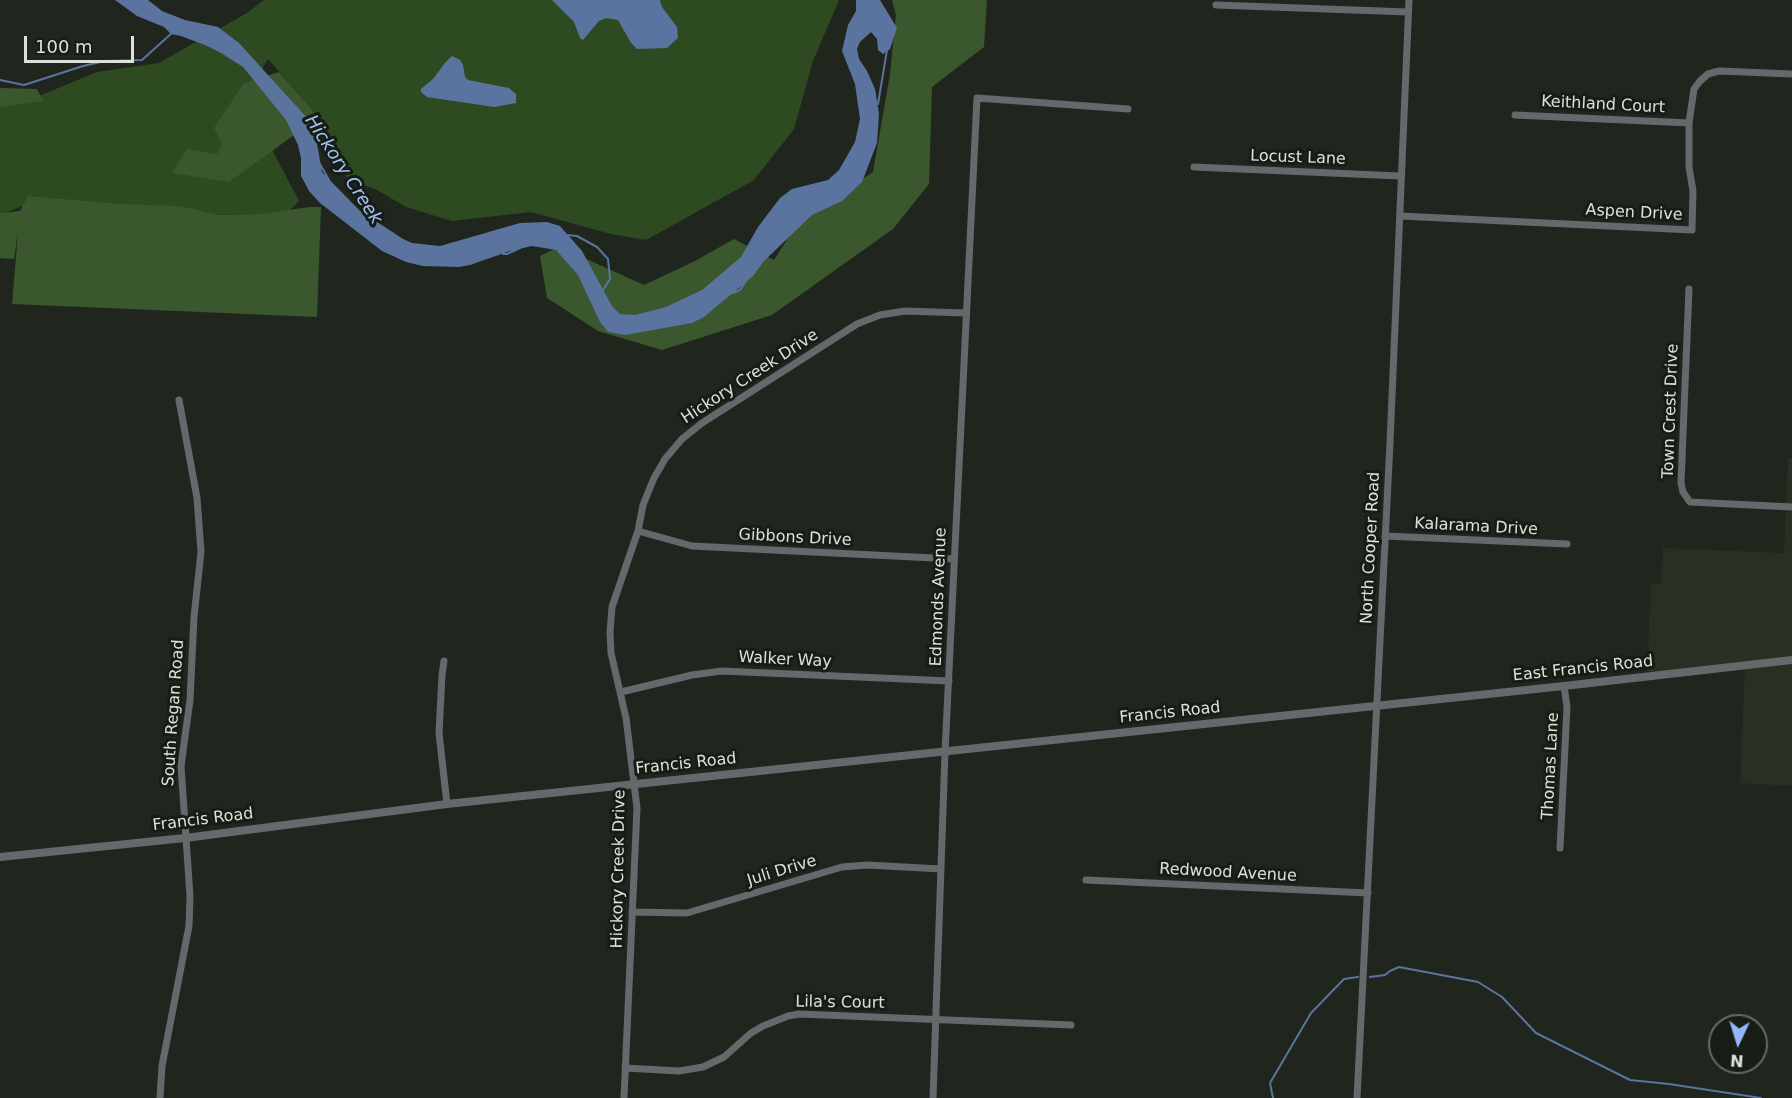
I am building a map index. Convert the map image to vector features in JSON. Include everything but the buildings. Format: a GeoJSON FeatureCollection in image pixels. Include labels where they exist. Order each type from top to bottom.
{"type":"FeatureCollection","features":[{"type":"Feature","properties":{"kind":"street","name":"North Cooper Road"},"geometry":{"type":"LineString","coordinates":[[1357,1098],[1409,0]]}},
{"type":"Feature","properties":{"kind":"street"},"geometry":{"type":"LineString","coordinates":[[1216,4],[1408,12]]}},
{"type":"Feature","properties":{"kind":"street","name":"Aspen Drive"},"geometry":{"type":"LineString","coordinates":[[1400,216],[1692,230],[1693,191],[1689,167],[1689,123],[1694,89],[1708,74],[1719,71],[1792,74]]}},
{"type":"Feature","properties":{"kind":"street","name":"Edmonds Avenue"},"geometry":{"type":"LineString","coordinates":[[933,1098],[945,752],[977,98],[1128,109]]}},
{"type":"Feature","properties":{"kind":"street","name":"Keithland Court"},"geometry":{"type":"LineString","coordinates":[[1515,115],[1689,123]]}},
{"type":"Feature","properties":{"kind":"street","name":"Locust Lane"},"geometry":{"type":"LineString","coordinates":[[1194,167],[1400,176]]}},
{"type":"Feature","properties":{"kind":"street","name":"Town Crest Drive"},"geometry":{"type":"LineString","coordinates":[[1689,289],[1681,483],[1683,492],[1690,502],[1792,507]]}},
{"type":"Feature","properties":{"kind":"street","name":"Hickory Creek Drive"},"geometry":{"type":"LineString","coordinates":[[624,1098],[637,808],[621,692],[611,653],[612,607],[638,531],[643,505],[654,478],[665,459],[682,439],[702,423],[857,324],[880,315],[905,311],[966,313]]}},
{"type":"Feature","properties":{"kind":"street","name":"South Regan Road"},"geometry":{"type":"LineString","coordinates":[[160,1098],[162,1066],[189,926],[190,896],[181,766],[190,700],[194,617],[201,552],[197,498],[179,400]]}},
{"type":"Feature","properties":{"kind":"street","name":"Gibbons Drive"},"geometry":{"type":"LineString","coordinates":[[638,531],[692,546],[954,559]]}},
{"type":"Feature","properties":{"kind":"street","name":"Kalarama Drive"},"geometry":{"type":"LineString","coordinates":[[1385,536],[1567,544]]}},
{"type":"Feature","properties":{"kind":"street","name":"East Francis Road"},"geometry":{"type":"LineString","coordinates":[[1376,706],[1792,660]]}},
{"type":"Feature","properties":{"kind":"street"},"geometry":{"type":"LineString","coordinates":[[444,661],[438,734],[447,804]]}},
{"type":"Feature","properties":{"kind":"street","name":"Walker Way"},"geometry":{"type":"LineString","coordinates":[[621,692],[692,675],[722,671],[949,681]]}},
{"type":"Feature","properties":{"kind":"street","name":"Thomas Lane"},"geometry":{"type":"LineString","coordinates":[[1560,848],[1567,707],[1564,686]]}},
{"type":"Feature","properties":{"kind":"street","name":"Francis Road"},"geometry":{"type":"LineString","coordinates":[[0,857],[185,838],[447,804],[1376,706]]}},
{"type":"Feature","properties":{"kind":"street","name":"Juli Drive"},"geometry":{"type":"LineString","coordinates":[[632,912],[687,914],[842,867],[941,870]]}},
{"type":"Feature","properties":{"kind":"street","name":"Redwood Avenue"},"geometry":{"type":"LineString","coordinates":[[1086,880],[1368,893]]}},
{"type":"Feature","properties":{"kind":"street","name":"Lila's Court"},"geometry":{"type":"LineString","coordinates":[[625,1068],[679,1071],[704,1067],[724,1057],[751,1033],[763,1026],[788,1016],[810,1013],[1071,1025]]}},
{"type":"Feature","properties":{"kind":"shaded area"},"geometry":{"type":"Polygon","coordinates":[[[1788,458],[1792,458],[1792,657],[1647,676],[1651,584],[1661,584],[1663,548],[1784,553],[1788,458]]]}},
{"type":"Feature","properties":{"kind":"shaded area"},"geometry":{"type":"Polygon","coordinates":[[[1792,661],[1792,786],[1740,783],[1745,666],[1792,661]]]}},
{"type":"Feature","properties":{"kind":"green space"},"geometry":{"type":"Polygon","coordinates":[[[264,0],[839,0],[813,61],[794,129],[754,180],[646,240],[611,234],[531,212],[452,221],[406,207],[377,190],[347,178],[336,157],[320,139],[326,125],[268,59],[245,98],[299,201],[286,214],[211,215],[150,210],[22,206],[0,215],[0,105],[34,98],[97,72],[159,63],[247,13],[264,0]]]}},
{"type":"Feature","properties":{"kind":"green space"},"geometry":{"type":"Polygon","coordinates":[[[892,0],[987,0],[984,47],[932,87],[929,184],[893,229],[772,315],[662,350],[598,331],[547,298],[540,256],[565,244],[582,257],[644,285],[695,261],[734,239],[774,260],[798,222],[873,172],[890,74],[896,15],[892,0]]]}},
{"type":"Feature","properties":{"kind":"green space"},"geometry":{"type":"Polygon","coordinates":[[[279,72],[319,117],[229,182],[172,173],[187,149],[217,154],[222,144],[214,128],[244,83],[279,72]]]}},
{"type":"Feature","properties":{"kind":"green space"},"geometry":{"type":"Polygon","coordinates":[[[0,88],[37,89],[43,101],[0,107],[0,88]]]}},
{"type":"Feature","properties":{"kind":"green space"},"geometry":{"type":"Polygon","coordinates":[[[28,196],[120,204],[180,206],[218,215],[259,214],[321,207],[317,317],[12,304],[18,232],[14,259],[0,258],[0,213],[20,211],[28,196]]]}},
{"type":"Feature","properties":{"kind":"water"},"geometry":{"type":"Polygon","coordinates":[[[115,0],[148,0],[162,11],[185,20],[218,27],[239,43],[308,119],[315,132],[322,172],[359,210],[403,239],[412,243],[440,246],[520,223],[547,222],[560,226],[582,251],[612,306],[620,314],[635,315],[666,307],[702,290],[741,257],[758,227],[780,198],[792,189],[828,180],[839,170],[855,142],[860,119],[855,84],[842,51],[848,25],[856,11],[856,0],[880,0],[897,28],[890,49],[883,54],[878,50],[877,39],[871,32],[860,42],[857,49],[859,59],[875,89],[879,114],[877,143],[862,182],[842,201],[812,215],[764,261],[753,276],[704,317],[692,323],[625,335],[608,332],[600,322],[578,275],[556,250],[532,246],[459,267],[423,266],[406,262],[382,251],[320,203],[309,191],[301,176],[298,145],[286,120],[243,67],[205,45],[171,34],[164,27],[137,16],[115,0]]]}},
{"type":"Feature","properties":{"kind":"water"},"geometry":{"type":"Polygon","coordinates":[[[552,0],[660,0],[662,7],[677,27],[678,38],[667,48],[637,49],[618,20],[606,18],[599,21],[583,40],[574,22],[552,0]]]}},
{"type":"Feature","properties":{"kind":"water"},"geometry":{"type":"Polygon","coordinates":[[[452,56],[460,60],[468,80],[509,88],[516,94],[516,103],[494,107],[427,97],[421,89],[434,78],[452,56]]]}},
{"type":"Feature","properties":{"kind":"waterway"},"geometry":{"type":"LineString","coordinates":[[0,80],[24,85],[105,61],[142,60],[173,32]]}},
{"type":"Feature","properties":{"kind":"waterway","name":"Hickory Creek"},"geometry":{"type":"LineString","coordinates":[[878,104],[887,50]]}},
{"type":"Feature","properties":{"kind":"waterway","name":"Hickory Creek"},"geometry":{"type":"LineString","coordinates":[[320,164],[329,180]]}},
{"type":"Feature","properties":{"kind":"waterway","name":"Hickory Creek"},"geometry":{"type":"LineString","coordinates":[[567,235],[577,236],[597,247],[608,259],[610,279],[603,290]]}},
{"type":"Feature","properties":{"kind":"waterway","name":"Hickory Creek"},"geometry":{"type":"LineString","coordinates":[[503,254],[520,248]]}},
{"type":"Feature","properties":{"kind":"waterway","name":"Hickory Creek"},"geometry":{"type":"LineString","coordinates":[[733,293],[740,290],[746,281]]}},
{"type":"Feature","properties":{"kind":"waterway"},"geometry":{"type":"LineString","coordinates":[[1370,977],[1385,975],[1399,967],[1478,982],[1502,997],[1536,1033],[1630,1080],[1761,1098]]}},
{"type":"Feature","properties":{"kind":"waterway"},"geometry":{"type":"LineString","coordinates":[[1273,1098],[1270,1083],[1311,1013],[1344,979],[1358,977]]}}]}
